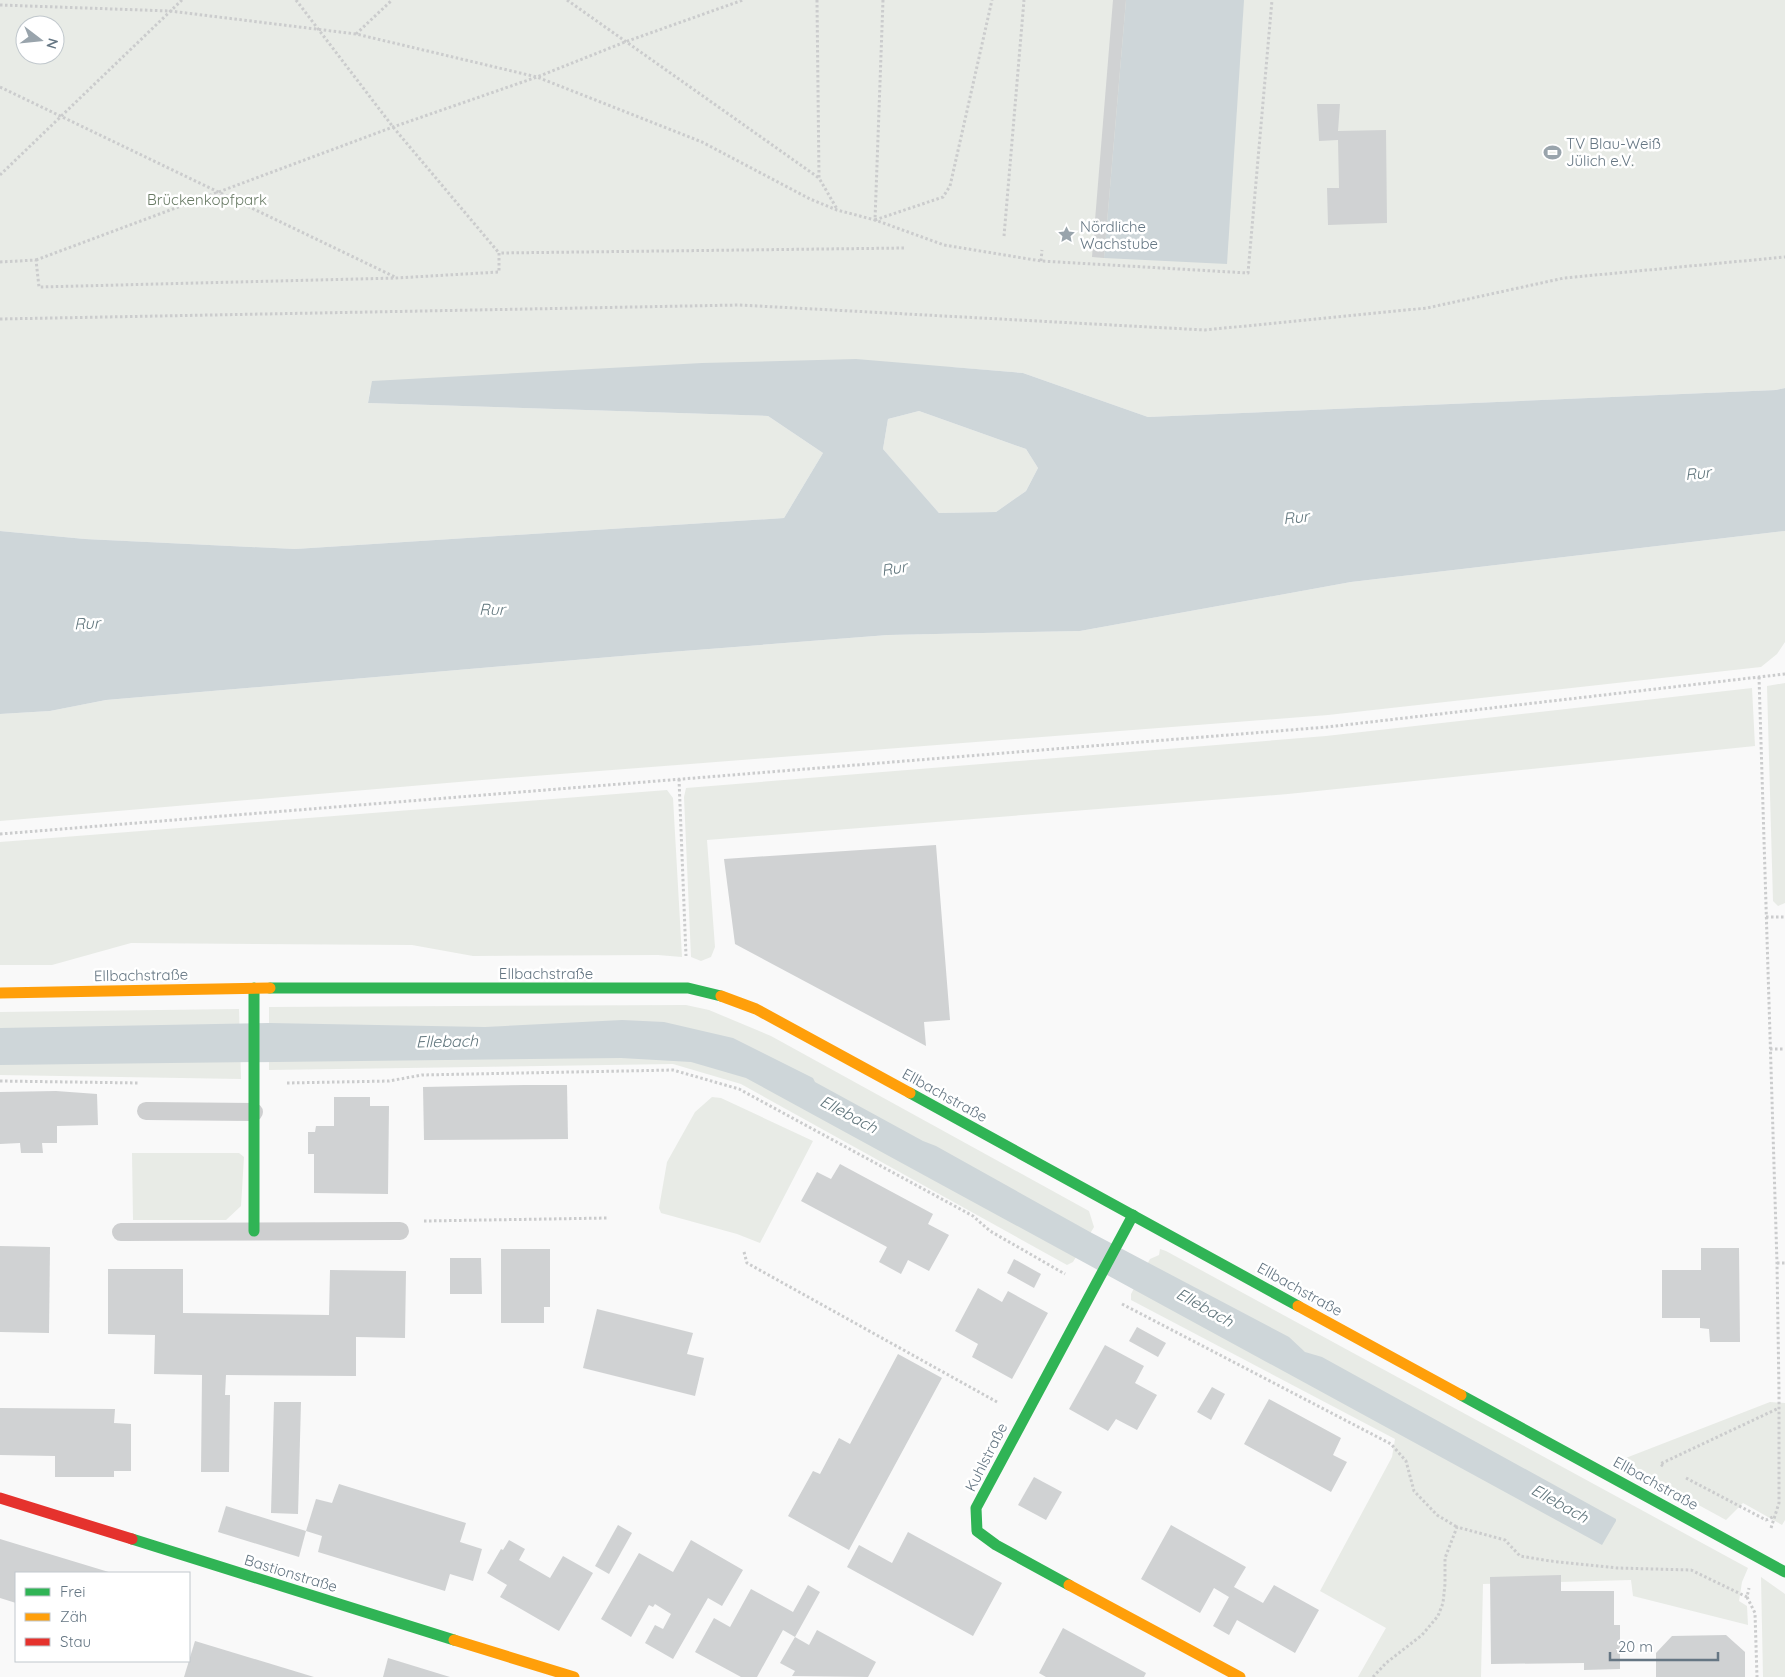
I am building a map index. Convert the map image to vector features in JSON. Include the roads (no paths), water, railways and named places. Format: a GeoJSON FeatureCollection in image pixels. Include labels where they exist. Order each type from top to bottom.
{"type":"FeatureCollection","features":[{"type":"Feature","properties":{"kind":"main road","name":"Ellbachstraße"},"geometry":{"type":"LineString","coordinates":[[0,993],[254,988],[688,988],[725,997],[756,1009],[1785,1572]]}},
{"type":"Feature","properties":{"kind":"main road"},"geometry":{"type":"LineString","coordinates":[[254,988],[254,1231]]}},
{"type":"Feature","properties":{"kind":"main road","name":"Kuhlstraße"},"geometry":{"type":"LineString","coordinates":[[1133,1215],[976,1508],[977,1531],[996,1545],[1240,1677]]}},
{"type":"Feature","properties":{"kind":"main road","name":"Bastionstraße"},"geometry":{"type":"LineString","coordinates":[[0,1498],[574,1677]]}},
{"type":"Feature","properties":{"kind":"lane"},"geometry":{"type":"LineString","coordinates":[[146,1111],[254,1112]]}},
{"type":"Feature","properties":{"kind":"lane"},"geometry":{"type":"LineString","coordinates":[[121,1232],[400,1231]]}},
{"type":"Feature","properties":{"kind":"water"},"geometry":{"type":"Polygon","coordinates":[[[1126,0],[1244,0],[1227,264],[1104,258],[1126,0]]]}},
{"type":"Feature","properties":{"kind":"water","name":"Rur"},"geometry":{"type":"Polygon","coordinates":[[[856,359],[1023,373],[1148,417],[1776,390],[1785,388],[1785,531],[1351,582],[1080,631],[888,635],[106,700],[50,711],[0,714],[0,531],[85,539],[295,549],[784,518],[823,453],[768,416],[368,403],[372,381],[702,363],[856,359]],[[919,411],[888,419],[883,449],[939,513],[996,512],[1026,491],[1038,468],[1026,449],[919,411]]]}},
{"type":"Feature","properties":{"kind":"water","name":"Ellebach"},"geometry":{"type":"Polygon","coordinates":[[[622,1020],[664,1022],[733,1038],[813,1078],[815,1082],[923,1141],[936,1146],[1090,1232],[1289,1337],[1305,1352],[1322,1357],[1616,1519],[1616,1521],[1602,1545],[746,1078],[691,1062],[621,1058],[0,1065],[0,1028],[269,1023],[485,1027],[622,1020]]]}},
{"type":"Feature","properties":{"kind":"place","name":"TV Blau-Weiß Jülich e.V."},"geometry":{"type":"Point","coordinates":[1552,152]}},
{"type":"Feature","properties":{"kind":"place","name":"Nördliche Wachstube"},"geometry":{"type":"Point","coordinates":[1066,235]}},
{"type":"Feature","properties":{"kind":"park label","name":"Brückenkopfpark"},"geometry":{"type":"Point","coordinates":[207,199]}}]}
